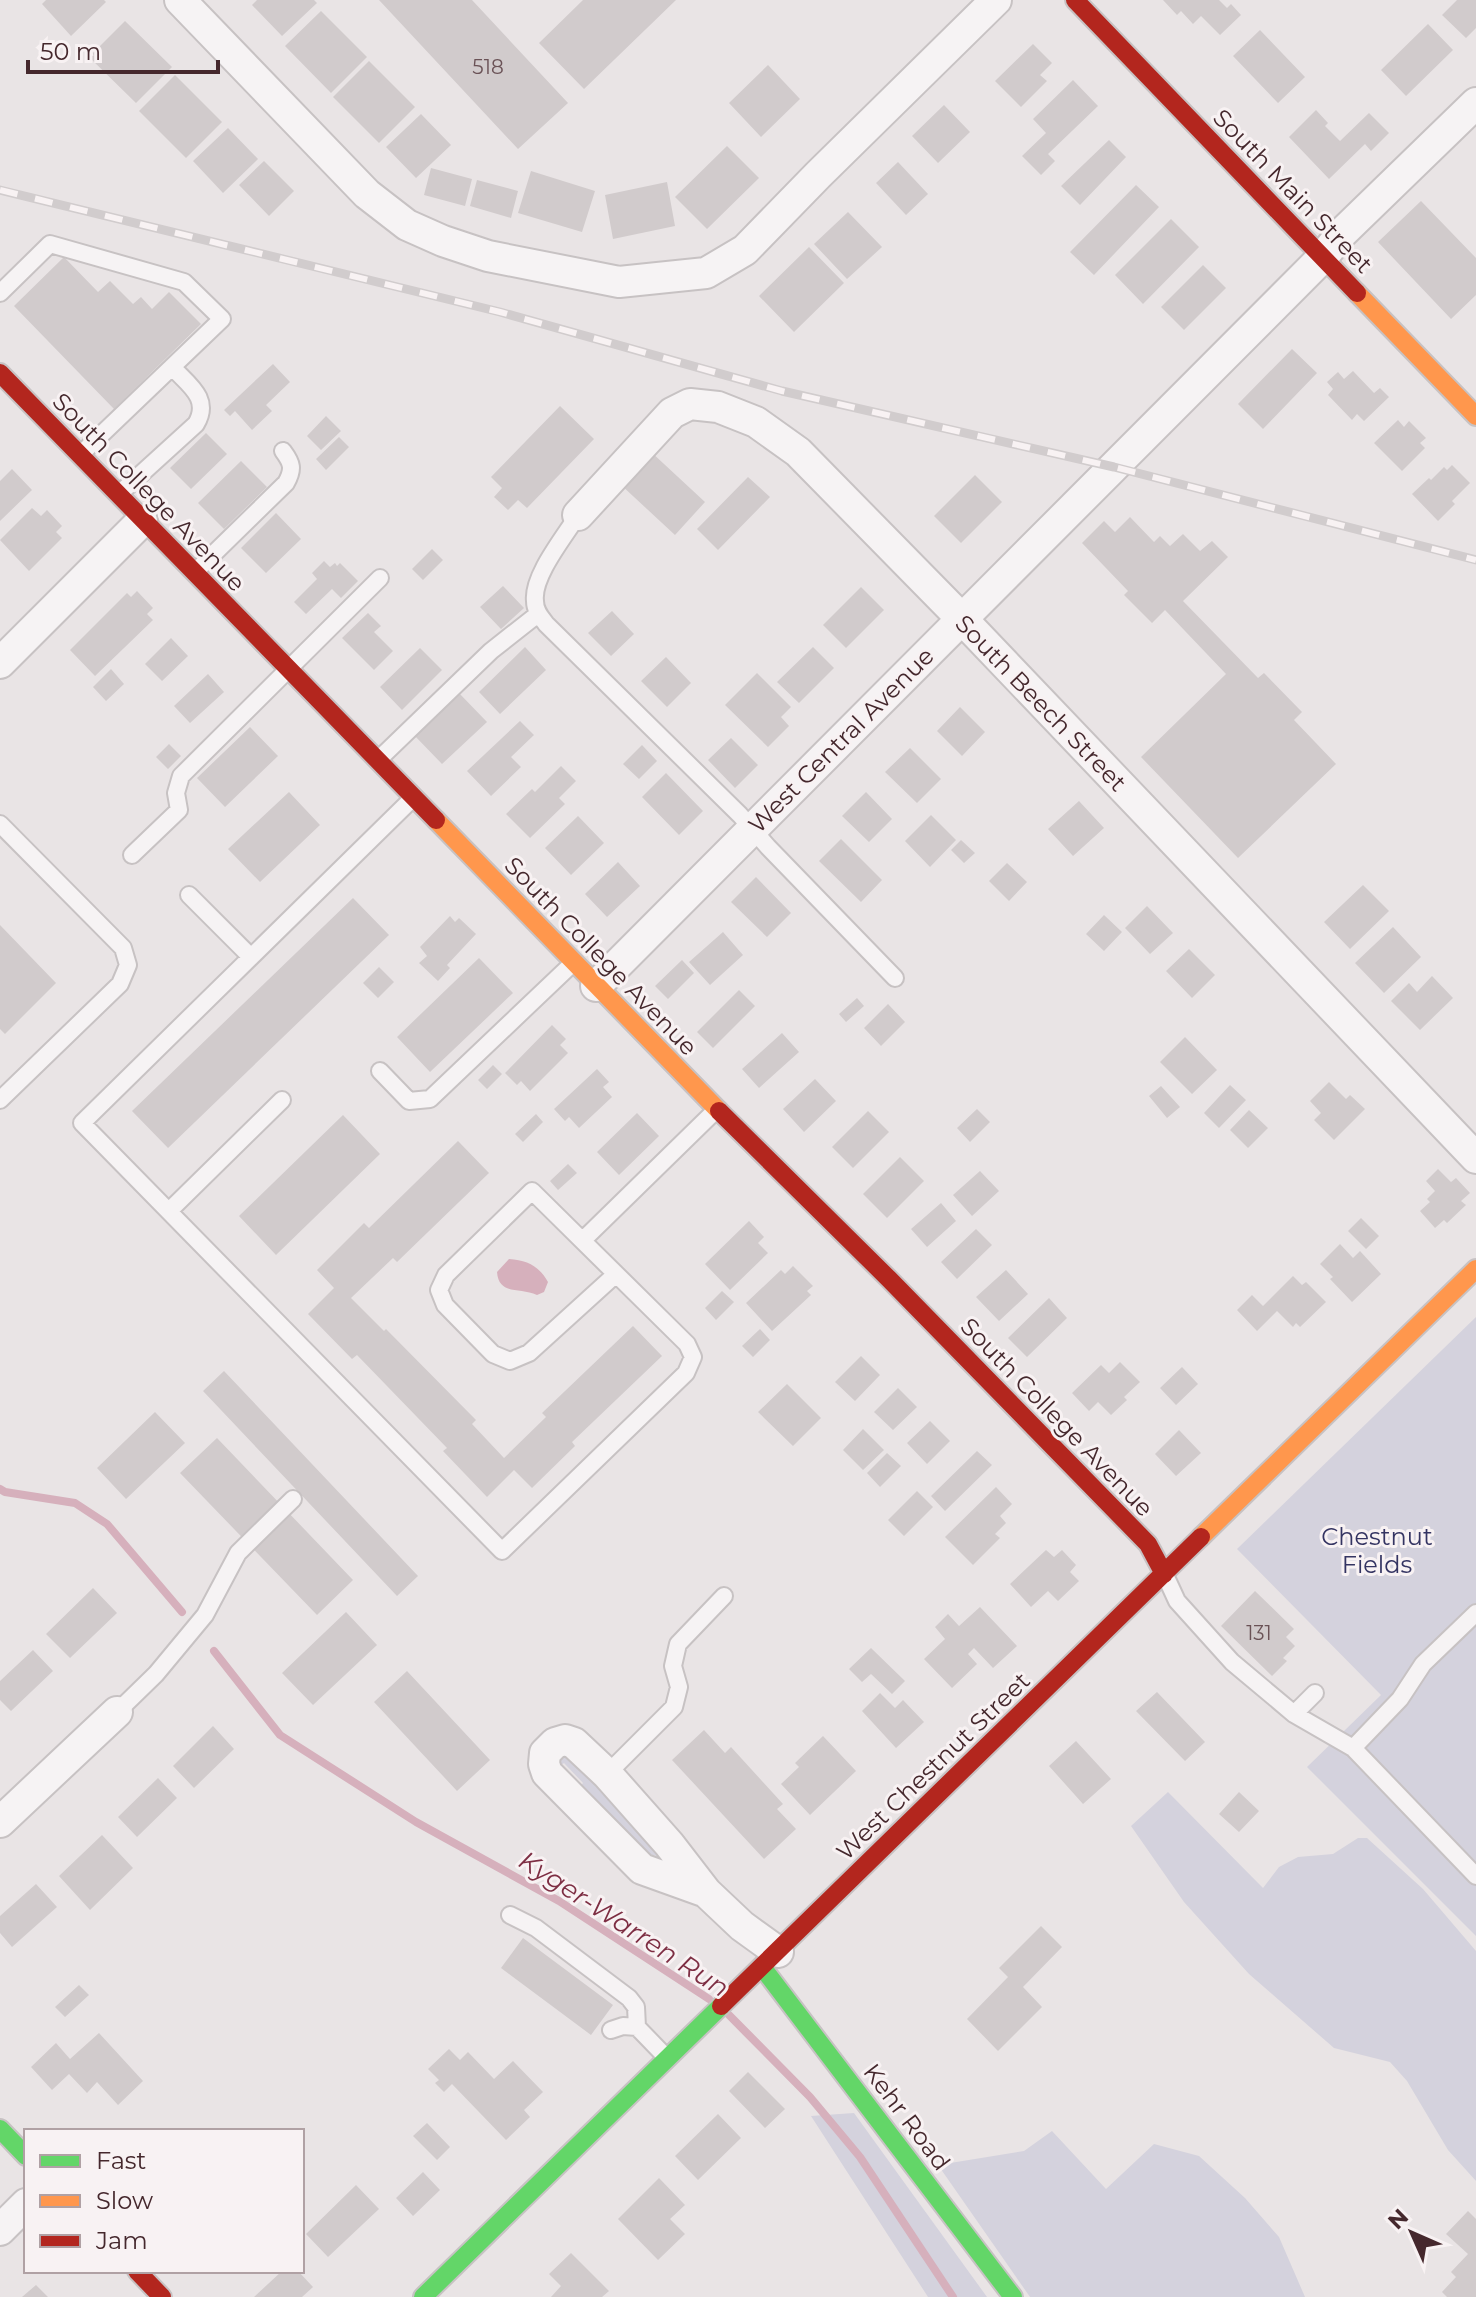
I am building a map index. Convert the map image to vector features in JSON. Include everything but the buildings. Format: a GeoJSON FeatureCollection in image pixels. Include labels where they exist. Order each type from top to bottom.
{"type":"FeatureCollection","features":[{"type":"Feature","properties":{"kind":"street"},"geometry":{"type":"LineString","coordinates":[[180,0],[367,194],[407,225],[488,256],[619,282],[706,273],[745,250],[996,0]]}},
{"type":"Feature","properties":{"kind":"street","name":"South Main Street"},"geometry":{"type":"LineString","coordinates":[[1085,4],[1476,416]]}},
{"type":"Feature","properties":{"kind":"street","name":"West Central Avenue"},"geometry":{"type":"LineString","coordinates":[[596,986],[1323,257],[1341,234],[1476,103]]}},
{"type":"Feature","properties":{"kind":"street","name":"South College Avenue"},"geometry":{"type":"LineString","coordinates":[[0,373],[596,986],[1148,1544],[1164,1574]]}},
{"type":"Feature","properties":{"kind":"street","name":"South Beech Street"},"geometry":{"type":"LineString","coordinates":[[578,515],[672,413],[690,404],[718,407],[756,422],[798,452],[962,619],[1476,1158]]}},
{"type":"Feature","properties":{"kind":"street"},"geometry":{"type":"LineString","coordinates":[[0,663],[142,521]]}},
{"type":"Feature","properties":{"kind":"street","name":"West Chestnut Street"},"geometry":{"type":"LineString","coordinates":[[423,2297],[1476,1269]]}},
{"type":"Feature","properties":{"kind":"street"},"geometry":{"type":"LineString","coordinates":[[0,1822],[117,1712]]}},
{"type":"Feature","properties":{"kind":"street"},"geometry":{"type":"LineString","coordinates":[[706,1892],[642,1869],[547,1773],[545,1753],[555,1743],[565,1740],[574,1743],[607,1774],[669,1844],[706,1892],[742,1926],[770,1959]]}},
{"type":"Feature","properties":{"kind":"street","name":"Kehr Road"},"geometry":{"type":"LineString","coordinates":[[770,1959],[1013,2297]]}},
{"type":"Feature","properties":{"kind":"street"},"geometry":{"type":"LineString","coordinates":[[0,2129],[24,2154]]}},
{"type":"Feature","properties":{"kind":"street"},"geometry":{"type":"LineString","coordinates":[[0,2230],[24,2206]]}},
{"type":"Feature","properties":{"kind":"street"},"geometry":{"type":"LineString","coordinates":[[139,2273],[162,2297]]}},
{"type":"Feature","properties":{"kind":"lane"},"geometry":{"type":"LineString","coordinates":[[0,293],[50,244],[184,282],[222,319],[80,455]]}},
{"type":"Feature","properties":{"kind":"lane"},"geometry":{"type":"LineString","coordinates":[[118,495],[196,424],[201,415],[199,397],[173,368]]}},
{"type":"Feature","properties":{"kind":"lane"},"geometry":{"type":"LineString","coordinates":[[194,573],[286,483],[292,472],[290,461],[283,451]]}},
{"type":"Feature","properties":{"kind":"lane"},"geometry":{"type":"LineString","coordinates":[[578,515],[541,575],[534,601],[538,614],[753,828],[895,978]]}},
{"type":"Feature","properties":{"kind":"lane"},"geometry":{"type":"LineString","coordinates":[[132,855],[179,810],[176,793],[181,776],[380,578]]}},
{"type":"Feature","properties":{"kind":"lane"},"geometry":{"type":"LineString","coordinates":[[377,761],[491,651],[538,614]]}},
{"type":"Feature","properties":{"kind":"lane"},"geometry":{"type":"LineString","coordinates":[[413,798],[82,1123],[502,1551],[686,1373],[693,1357],[687,1344],[532,1191],[446,1275],[439,1290],[445,1305],[493,1354],[510,1361],[529,1353],[616,1274]]}},
{"type":"Feature","properties":{"kind":"lane"},"geometry":{"type":"LineString","coordinates":[[0,824],[123,948],[128,965],[120,984],[0,1100]]}},
{"type":"Feature","properties":{"kind":"lane"},"geometry":{"type":"LineString","coordinates":[[189,895],[251,957]]}},
{"type":"Feature","properties":{"kind":"lane"},"geometry":{"type":"LineString","coordinates":[[380,1071],[409,1101],[430,1099],[573,962]]}},
{"type":"Feature","properties":{"kind":"lane"},"geometry":{"type":"LineString","coordinates":[[169,1211],[282,1100]]}},
{"type":"Feature","properties":{"kind":"lane"},"geometry":{"type":"LineString","coordinates":[[583,1240],[717,1109]]}},
{"type":"Feature","properties":{"kind":"lane"},"geometry":{"type":"LineString","coordinates":[[117,1712],[156,1674],[205,1615],[238,1553],[293,1499]]}},
{"type":"Feature","properties":{"kind":"lane"},"geometry":{"type":"LineString","coordinates":[[1164,1574],[1177,1601],[1232,1662],[1294,1714],[1353,1748],[1476,1876]]}},
{"type":"Feature","properties":{"kind":"lane"},"geometry":{"type":"LineString","coordinates":[[607,1774],[674,1707],[679,1687],[673,1666],[678,1644],[724,1596]]}},
{"type":"Feature","properties":{"kind":"lane"},"geometry":{"type":"LineString","coordinates":[[1353,1748],[1400,1699],[1423,1664],[1476,1613]]}},
{"type":"Feature","properties":{"kind":"lane"},"geometry":{"type":"LineString","coordinates":[[1294,1714],[1315,1693]]}},
{"type":"Feature","properties":{"kind":"lane"},"geometry":{"type":"LineString","coordinates":[[510,1915],[536,1928],[629,1998],[636,2007],[637,2027],[668,2059]]}},
{"type":"Feature","properties":{"kind":"lane"},"geometry":{"type":"LineString","coordinates":[[611,2030],[623,2026],[637,2027]]}},
{"type":"Feature","properties":{"kind":"green space","name":"Chestnut Fields"},"geometry":{"type":"Polygon","coordinates":[[[1476,1317],[1476,1936],[1307,1767],[1381,1695],[1237,1549],[1476,1317]]]}},
{"type":"Feature","properties":{"kind":"green space"},"geometry":{"type":"Polygon","coordinates":[[[571,1753],[660,1854],[643,1853],[579,1788],[583,1783],[564,1763],[560,1766],[555,1754],[571,1753]]]}},
{"type":"Feature","properties":{"kind":"green space"},"geometry":{"type":"Polygon","coordinates":[[[1168,1792],[1263,1888],[1279,1867],[1298,1857],[1333,1854],[1358,1838],[1367,1838],[1423,1889],[1476,1951],[1476,2181],[1448,2150],[1407,2081],[1390,2062],[1334,2048],[1249,1974],[1184,1902],[1131,1826],[1168,1792]]]}},
{"type":"Feature","properties":{"kind":"green space"},"geometry":{"type":"Polygon","coordinates":[[[854,2113],[987,2297],[928,2297],[811,2116],[854,2113]]]}},
{"type":"Feature","properties":{"kind":"green space"},"geometry":{"type":"Polygon","coordinates":[[[1052,2131],[1106,2189],[1154,2144],[1199,2156],[1245,2198],[1279,2237],[1305,2297],[1030,2297],[938,2165],[1024,2151],[1052,2131]]]}},
{"type":"Feature","properties":{"kind":"shaded area"},"geometry":{"type":"Polygon","coordinates":[[[509,1259],[527,1262],[541,1272],[548,1282],[544,1292],[537,1295],[502,1285],[497,1272],[509,1259]]]}},
{"type":"Feature","properties":{"kind":"waterway","name":"Kyger-Warren Run"},"geometry":{"type":"LineString","coordinates":[[0,1489],[75,1503],[107,1524],[182,1612]]}},
{"type":"Feature","properties":{"kind":"waterway","name":"Kyger-Warren Run"},"geometry":{"type":"LineString","coordinates":[[214,1651],[280,1735],[416,1822],[559,1901],[709,1999]]}},
{"type":"Feature","properties":{"kind":"waterway","name":"Kyger-Warren Run"},"geometry":{"type":"LineString","coordinates":[[729,2015],[810,2097],[860,2157],[953,2297]]}},
{"type":"Feature","properties":{"kind":"railway"},"geometry":{"type":"LineString","coordinates":[[0,190],[500,312],[782,391],[1114,467],[1476,560]]}},
{"type":"Feature","properties":{"kind":"traffic: fast"},"geometry":{"type":"LineString","coordinates":[[762,1967],[1013,2297]]}},
{"type":"Feature","properties":{"kind":"traffic: fast"},"geometry":{"type":"LineString","coordinates":[[423,2297],[721,2006]]}},
{"type":"Feature","properties":{"kind":"traffic: fast"},"geometry":{"type":"LineString","coordinates":[[0,2129],[24,2154]]}},
{"type":"Feature","properties":{"kind":"traffic: slow"},"geometry":{"type":"LineString","coordinates":[[1357,293],[1476,416]]}},
{"type":"Feature","properties":{"kind":"traffic: slow"},"geometry":{"type":"LineString","coordinates":[[436,820],[719,1111]]}},
{"type":"Feature","properties":{"kind":"traffic: slow"},"geometry":{"type":"LineString","coordinates":[[1201,1537],[1476,1269]]}},
{"type":"Feature","properties":{"kind":"traffic: jam"},"geometry":{"type":"LineString","coordinates":[[1075,0],[1357,293]]}},
{"type":"Feature","properties":{"kind":"traffic: jam"},"geometry":{"type":"LineString","coordinates":[[0,373],[436,820]]}},
{"type":"Feature","properties":{"kind":"traffic: jam"},"geometry":{"type":"LineString","coordinates":[[719,1111],[889,1279],[1148,1544],[1164,1574]]}},
{"type":"Feature","properties":{"kind":"traffic: jam"},"geometry":{"type":"LineString","coordinates":[[721,2006],[1201,1537]]}},
{"type":"Feature","properties":{"kind":"traffic: jam"},"geometry":{"type":"LineString","coordinates":[[139,2273],[162,2297]]}}]}
